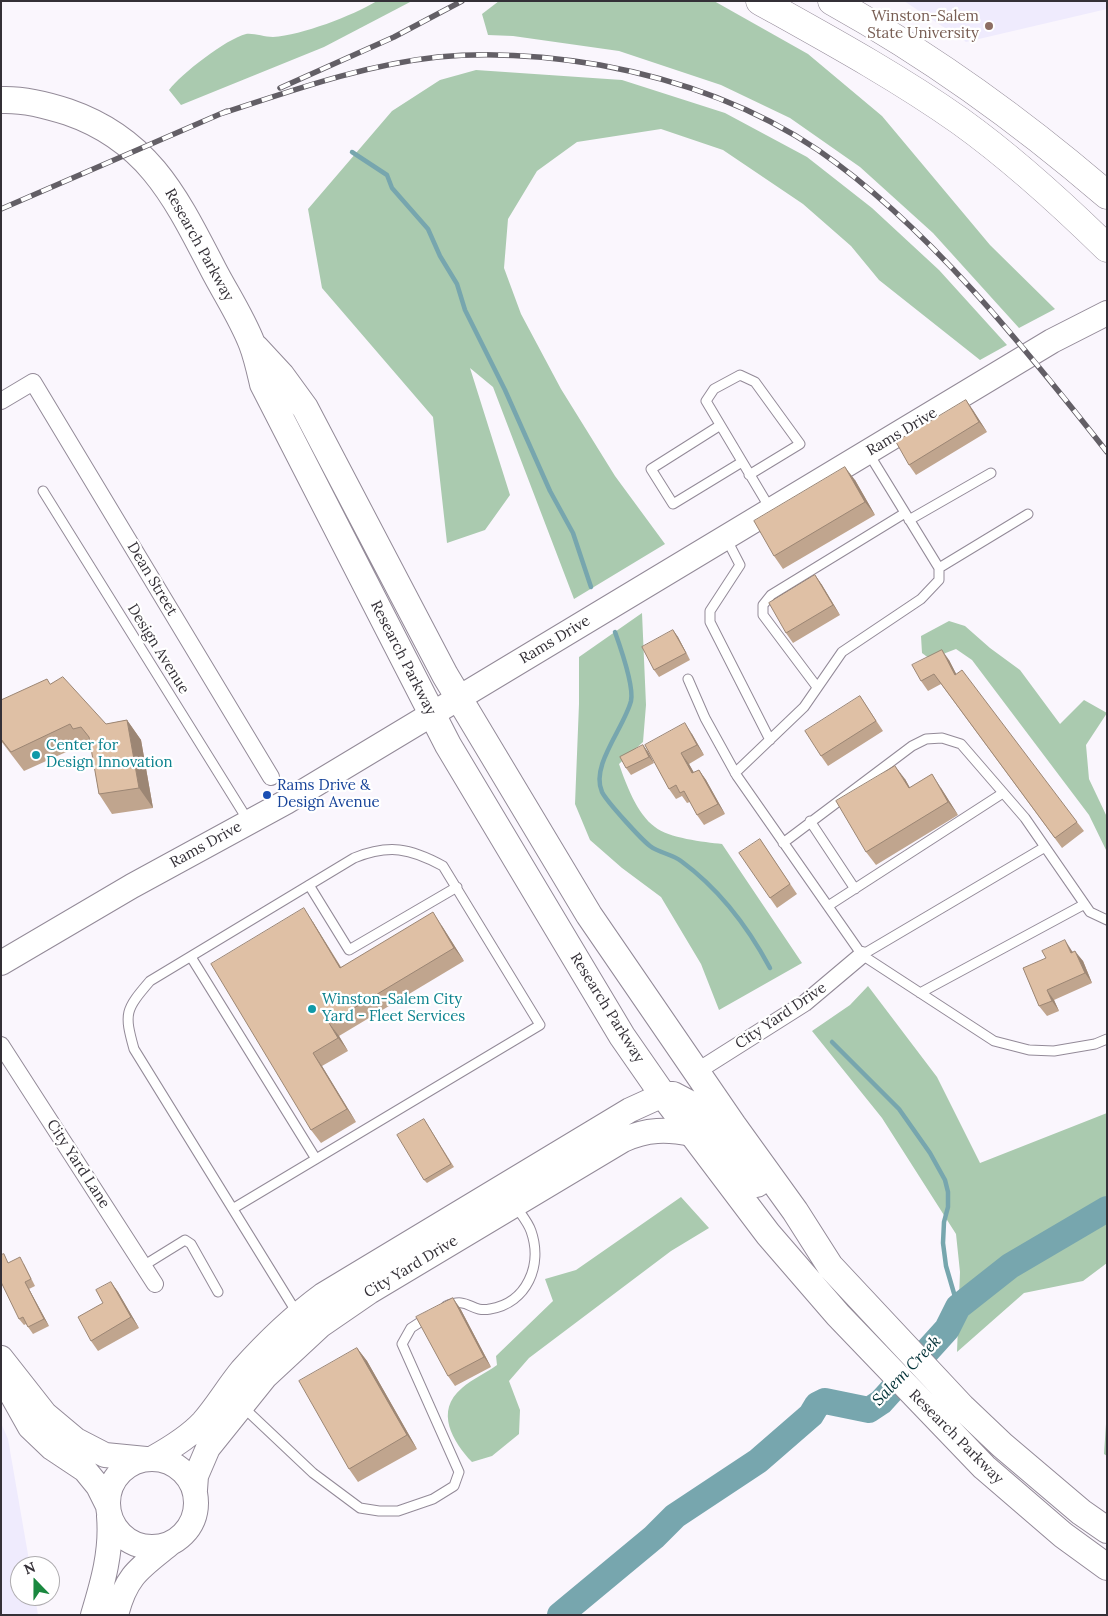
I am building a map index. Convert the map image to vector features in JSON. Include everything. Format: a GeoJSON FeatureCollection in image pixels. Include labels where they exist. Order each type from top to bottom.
{"type":"FeatureCollection","features":[{"type":"Feature","properties":{"kind":"highway"},"geometry":{"type":"LineString","coordinates":[[760,1],[872,64],[961,122],[1044,189],[1107,248]]}},
{"type":"Feature","properties":{"kind":"highway"},"geometry":{"type":"LineString","coordinates":[[832,1],[920,53],[981,94],[1107,195]]}},
{"type":"Feature","properties":{"kind":"main road","name":"Research Parkway"},"geometry":{"type":"LineString","coordinates":[[1,100],[49,106],[86,118],[110,131],[140,154],[166,184],[183,212],[252,343],[263,384],[448,745],[622,1036],[663,1095],[768,1234],[861,1339],[942,1425],[1022,1502],[1107,1567]]}},
{"type":"Feature","properties":{"kind":"main road","name":"Rams Drive"},"geometry":{"type":"LineString","coordinates":[[1,963],[132,886],[249,822],[432,714],[1052,341],[1107,314]]}},
{"type":"Feature","properties":{"kind":"main road","name":"Research Parkway"},"geometry":{"type":"LineString","coordinates":[[252,343],[281,375],[313,422],[459,698],[589,916],[696,1072],[795,1211],[830,1266],[962,1406],[1060,1494],[1107,1530]]}},
{"type":"Feature","properties":{"kind":"main road"},"geometry":{"type":"LineString","coordinates":[[663,1095],[674,1095],[692,1105],[751,1178],[830,1266]]}},
{"type":"Feature","properties":{"kind":"main road","name":"City Yard Drive"},"geometry":{"type":"LineString","coordinates":[[150,1458],[181,1441],[203,1422],[246,1366],[297,1314],[366,1267],[630,1110],[663,1095]]}},
{"type":"Feature","properties":{"kind":"main road","name":"City Yard Drive"},"geometry":{"type":"LineString","coordinates":[[195,1490],[196,1476],[208,1448],[271,1372],[334,1316],[369,1292],[623,1140],[639,1133],[667,1130],[692,1134]]}},
{"type":"Feature","properties":{"kind":"main road"},"geometry":{"type":"LineString","coordinates":[[1,1358],[45,1414],[76,1440],[105,1455],[150,1458],[177,1466],[188,1476],[195,1490],[195,1515],[182,1536],[130,1578],[123,1590],[116,1615]]}},
{"type":"Feature","properties":{"kind":"main road"},"geometry":{"type":"LineString","coordinates":[[1,1375],[30,1427],[52,1448],[85,1470],[98,1486],[119,1532],[134,1544],[153,1547],[171,1543]]}},
{"type":"Feature","properties":{"kind":"main road"},"geometry":{"type":"LineString","coordinates":[[93,1615],[108,1556],[111,1536],[108,1510],[109,1491],[119,1474],[135,1462],[150,1458]]}},
{"type":"Feature","properties":{"kind":"street","name":"Dean Street"},"geometry":{"type":"LineString","coordinates":[[1,401],[33,382],[270,776]]}},
{"type":"Feature","properties":{"kind":"street","name":"City Yard Drive"},"geometry":{"type":"LineString","coordinates":[[696,1072],[805,1003],[862,956]]}},
{"type":"Feature","properties":{"kind":"street","name":"City Yard Lane"},"geometry":{"type":"LineString","coordinates":[[1,1044],[155,1284]]}},
{"type":"Feature","properties":{"kind":"lane"},"geometry":{"type":"LineString","coordinates":[[749,474],[800,444],[755,382],[740,375],[714,389],[706,401],[719,426],[771,510]]}},
{"type":"Feature","properties":{"kind":"lane"},"geometry":{"type":"LineString","coordinates":[[719,426],[651,469],[673,504],[742,462]]}},
{"type":"Feature","properties":{"kind":"lane"},"geometry":{"type":"LineString","coordinates":[[735,773],[804,707],[842,652],[922,599],[933,589],[939,580],[939,568],[868,452]]}},
{"type":"Feature","properties":{"kind":"lane"},"geometry":{"type":"LineString","coordinates":[[817,687],[763,615],[763,605],[771,594],[907,517],[991,473]]}},
{"type":"Feature","properties":{"kind":"lane","name":"Design Avenue"},"geometry":{"type":"LineString","coordinates":[[43,491],[249,822]]}},
{"type":"Feature","properties":{"kind":"lane"},"geometry":{"type":"LineString","coordinates":[[939,568],[1028,514]]}},
{"type":"Feature","properties":{"kind":"lane"},"geometry":{"type":"LineString","coordinates":[[726,538],[740,565],[710,611],[710,622],[770,740]]}},
{"type":"Feature","properties":{"kind":"lane"},"geometry":{"type":"LineString","coordinates":[[688,679],[735,773],[862,956],[994,1040],[1029,1050],[1054,1051],[1095,1044],[1107,1039]]}},
{"type":"Feature","properties":{"kind":"lane"},"geometry":{"type":"LineString","coordinates":[[783,843],[912,746],[926,739],[942,738],[962,744],[1026,818],[1083,905],[1090,912],[1107,920]]}},
{"type":"Feature","properties":{"kind":"lane"},"geometry":{"type":"LineString","coordinates":[[828,906],[1003,793]]}},
{"type":"Feature","properties":{"kind":"lane"},"geometry":{"type":"LineString","coordinates":[[810,821],[855,889]]}},
{"type":"Feature","properties":{"kind":"lane"},"geometry":{"type":"LineString","coordinates":[[862,956],[1045,847]]}},
{"type":"Feature","properties":{"kind":"lane"},"geometry":{"type":"LineString","coordinates":[[234,1208],[540,1025],[457,887],[442,866],[421,854],[400,849],[368,852],[309,885],[150,981],[128,1009],[128,1026],[134,1049],[234,1208],[297,1314]]}},
{"type":"Feature","properties":{"kind":"lane"},"geometry":{"type":"LineString","coordinates":[[309,885],[350,950],[457,887]]}},
{"type":"Feature","properties":{"kind":"lane"},"geometry":{"type":"LineString","coordinates":[[920,993],[1083,905]]}},
{"type":"Feature","properties":{"kind":"lane"},"geometry":{"type":"LineString","coordinates":[[191,956],[316,1159]]}},
{"type":"Feature","properties":{"kind":"lane"},"geometry":{"type":"LineString","coordinates":[[242,1406],[312,1473],[360,1508],[398,1511],[433,1498],[454,1486],[459,1472],[402,1344],[411,1328],[446,1306],[458,1302],[466,1302],[478,1309],[490,1310],[513,1300],[526,1288],[534,1270],[534,1251],[531,1231],[515,1205]]}},
{"type":"Feature","properties":{"kind":"lane"},"geometry":{"type":"LineString","coordinates":[[143,1266],[185,1240],[188,1241],[218,1292]]}},
{"type":"Feature","properties":{"kind":"shaded area","name":"Winston-Salem State University"},"geometry":{"type":"Polygon","coordinates":[[[904,1],[1107,1],[1107,9],[966,42],[904,1]]]}},
{"type":"Feature","properties":{"kind":"shaded area"},"geometry":{"type":"Polygon","coordinates":[[[1,1423],[8,1439],[28,1556],[10,1556],[10,1606],[37,1606],[38,1615],[1,1615],[1,1423]]]}},
{"type":"Feature","properties":{"kind":"green space"},"geometry":{"type":"Polygon","coordinates":[[[377,1],[412,1],[324,47],[181,105],[169,90],[183,75],[204,58],[237,37],[246,34],[273,37],[298,33],[341,18],[377,1]]]}},
{"type":"Feature","properties":{"kind":"green space"},"geometry":{"type":"Polygon","coordinates":[[[499,1],[714,1],[808,54],[882,116],[990,245],[1055,309],[1019,328],[933,233],[860,167],[790,118],[721,85],[619,51],[513,36],[488,35],[482,14],[499,1]]]}},
{"type":"Feature","properties":{"kind":"green space"},"geometry":{"type":"Polygon","coordinates":[[[476,70],[622,80],[725,113],[807,157],[872,208],[939,270],[1007,345],[980,360],[879,280],[851,246],[803,204],[723,150],[661,129],[577,142],[537,171],[508,219],[504,268],[521,314],[561,389],[615,476],[665,544],[574,599],[493,387],[470,368],[510,495],[485,530],[447,543],[433,417],[322,288],[308,209],[392,111],[440,80],[476,70]]]}},
{"type":"Feature","properties":{"kind":"green space"},"geometry":{"type":"Polygon","coordinates":[[[642,613],[646,705],[643,742],[619,764],[629,789],[643,814],[661,831],[687,839],[722,844],[802,963],[719,1010],[701,964],[661,897],[622,868],[590,840],[575,804],[579,657],[642,613]]]}},
{"type":"Feature","properties":{"kind":"green space"},"geometry":{"type":"Polygon","coordinates":[[[949,621],[965,626],[990,648],[1020,670],[1060,724],[1084,700],[1107,713],[1086,745],[1089,779],[1107,817],[1107,852],[1089,815],[972,660],[956,649],[930,659],[922,653],[921,636],[949,621]]]}},
{"type":"Feature","properties":{"kind":"green space"},"geometry":{"type":"Polygon","coordinates":[[[868,986],[937,1077],[980,1163],[1107,1113],[1107,1263],[1083,1281],[1024,1293],[957,1352],[960,1272],[956,1234],[882,1118],[812,1031],[850,1005],[868,986]]]}},
{"type":"Feature","properties":{"kind":"green space"},"geometry":{"type":"Polygon","coordinates":[[[681,1197],[709,1228],[671,1251],[529,1358],[509,1381],[520,1410],[519,1434],[492,1456],[472,1462],[453,1436],[449,1426],[449,1406],[462,1388],[497,1365],[496,1356],[553,1301],[545,1279],[576,1270],[681,1197]]]}},
{"type":"Feature","properties":{"kind":"green space"},"geometry":{"type":"Polygon","coordinates":[[[1107,1409],[1107,1456],[1104,1454],[1107,1409]]]}},
{"type":"Feature","properties":{"kind":"building"},"geometry":{"type":"Polygon","coordinates":[[[966,400],[979,422],[909,465],[896,442],[966,400]]]}},
{"type":"Feature","properties":{"kind":"building"},"geometry":{"type":"Polygon","coordinates":[[[845,467],[865,502],[774,556],[754,521],[845,467]]]}},
{"type":"Feature","properties":{"kind":"building"},"geometry":{"type":"Polygon","coordinates":[[[815,575],[833,605],[786,633],[769,603],[815,575]]]}},
{"type":"Feature","properties":{"kind":"building"},"geometry":{"type":"Polygon","coordinates":[[[673,630],[686,653],[654,670],[642,647],[673,630]]]}},
{"type":"Feature","properties":{"kind":"building"},"geometry":{"type":"Polygon","coordinates":[[[942,650],[955,675],[962,670],[1077,822],[1055,838],[934,674],[921,681],[912,665],[942,650]]]}},
{"type":"Feature","properties":{"kind":"building"},"geometry":{"type":"Polygon","coordinates":[[[63,677],[106,724],[127,720],[139,788],[99,794],[89,737],[81,727],[73,729],[70,724],[11,752],[1,739],[1,700],[47,679],[50,684],[63,677]]]}},
{"type":"Feature","properties":{"kind":"building"},"geometry":{"type":"Polygon","coordinates":[[[860,696],[876,721],[821,756],[805,731],[860,696]]]}},
{"type":"Feature","properties":{"kind":"building"},"geometry":{"type":"Polygon","coordinates":[[[685,723],[697,745],[681,753],[692,773],[699,770],[718,804],[697,815],[684,791],[680,793],[676,785],[669,789],[645,745],[685,723]]]}},
{"type":"Feature","properties":{"kind":"building"},"geometry":{"type":"Polygon","coordinates":[[[643,745],[649,757],[626,768],[620,757],[643,745]]]}},
{"type":"Feature","properties":{"kind":"building"},"geometry":{"type":"Polygon","coordinates":[[[895,766],[909,788],[932,774],[948,802],[866,852],[836,801],[895,766]]]}},
{"type":"Feature","properties":{"kind":"building"},"geometry":{"type":"Polygon","coordinates":[[[760,839],[790,884],[770,898],[739,853],[760,839]]]}},
{"type":"Feature","properties":{"kind":"building","name":"Winston-Salem City Yard - Fleet Services"},"geometry":{"type":"Polygon","coordinates":[[[304,908],[340,968],[433,912],[454,948],[329,1023],[338,1038],[313,1053],[347,1109],[311,1130],[211,964],[304,908]]]}},
{"type":"Feature","properties":{"kind":"building"},"geometry":{"type":"Polygon","coordinates":[[[1065,940],[1071,953],[1075,951],[1085,973],[1047,990],[1052,1001],[1039,1006],[1023,968],[1046,958],[1042,951],[1065,940]]]}},
{"type":"Feature","properties":{"kind":"building"},"geometry":{"type":"Polygon","coordinates":[[[424,1119],[451,1164],[424,1180],[397,1135],[424,1119]]]}},
{"type":"Feature","properties":{"kind":"building"},"geometry":{"type":"Polygon","coordinates":[[[4,1254],[8,1263],[20,1257],[31,1279],[25,1282],[44,1319],[28,1327],[23,1317],[19,1319],[1,1282],[1,1255],[4,1254]]]}},
{"type":"Feature","properties":{"kind":"building"},"geometry":{"type":"Polygon","coordinates":[[[111,1282],[131,1317],[91,1341],[78,1317],[103,1303],[96,1290],[111,1282]]]}},
{"type":"Feature","properties":{"kind":"building"},"geometry":{"type":"Polygon","coordinates":[[[453,1298],[484,1357],[448,1376],[416,1317],[453,1298]]]}},
{"type":"Feature","properties":{"kind":"building"},"geometry":{"type":"Polygon","coordinates":[[[357,1348],[407,1435],[349,1469],[299,1381],[357,1348]]]}},
{"type":"Feature","properties":{"kind":"waterway"},"geometry":{"type":"LineString","coordinates":[[352,152],[387,175],[392,188],[428,229],[440,256],[457,284],[465,310],[505,390],[550,491],[573,533],[591,587]]}},
{"type":"Feature","properties":{"kind":"waterway"},"geometry":{"type":"LineString","coordinates":[[615,632],[629,677],[631,701],[600,771],[602,792],[617,812],[646,842],[681,861],[720,896],[742,923],[770,968]]}},
{"type":"Feature","properties":{"kind":"waterway"},"geometry":{"type":"LineString","coordinates":[[832,1042],[899,1109],[930,1153],[945,1180],[948,1192],[948,1207],[944,1222],[943,1243],[946,1266],[958,1307]]}},
{"type":"Feature","properties":{"kind":"waterway","name":"Salem Creek"},"geometry":{"type":"LineString","coordinates":[[560,1615],[654,1537],[675,1516],[758,1461],[811,1415],[817,1405],[825,1401],[869,1410],[881,1402],[947,1329],[958,1307],[1010,1266],[1107,1209]]}},
{"type":"Feature","properties":{"kind":"railway"},"geometry":{"type":"LineString","coordinates":[[280,88],[394,37],[462,1]]}},
{"type":"Feature","properties":{"kind":"railway"},"geometry":{"type":"LineString","coordinates":[[220,114],[355,72],[438,57],[478,55],[560,59],[600,65],[657,78],[713,96],[740,107],[793,134],[858,180],[898,214],[973,290],[1043,371],[1107,452]]}},
{"type":"Feature","properties":{"kind":"railway"},"geometry":{"type":"LineString","coordinates":[[1,209],[227,111]]}},
{"type":"Feature","properties":{"kind":"place","name":"Winston-Salem State University"},"geometry":{"type":"Point","coordinates":[989,26]}},
{"type":"Feature","properties":{"kind":"place","name":"Center for Design Innovation"},"geometry":{"type":"Point","coordinates":[36,755]}},
{"type":"Feature","properties":{"kind":"place","name":"Rams Drive & Design Avenue"},"geometry":{"type":"Point","coordinates":[267,795]}},
{"type":"Feature","properties":{"kind":"place","name":"Winston-Salem City Yard - Fleet Services"},"geometry":{"type":"Point","coordinates":[312,1009]}}]}
